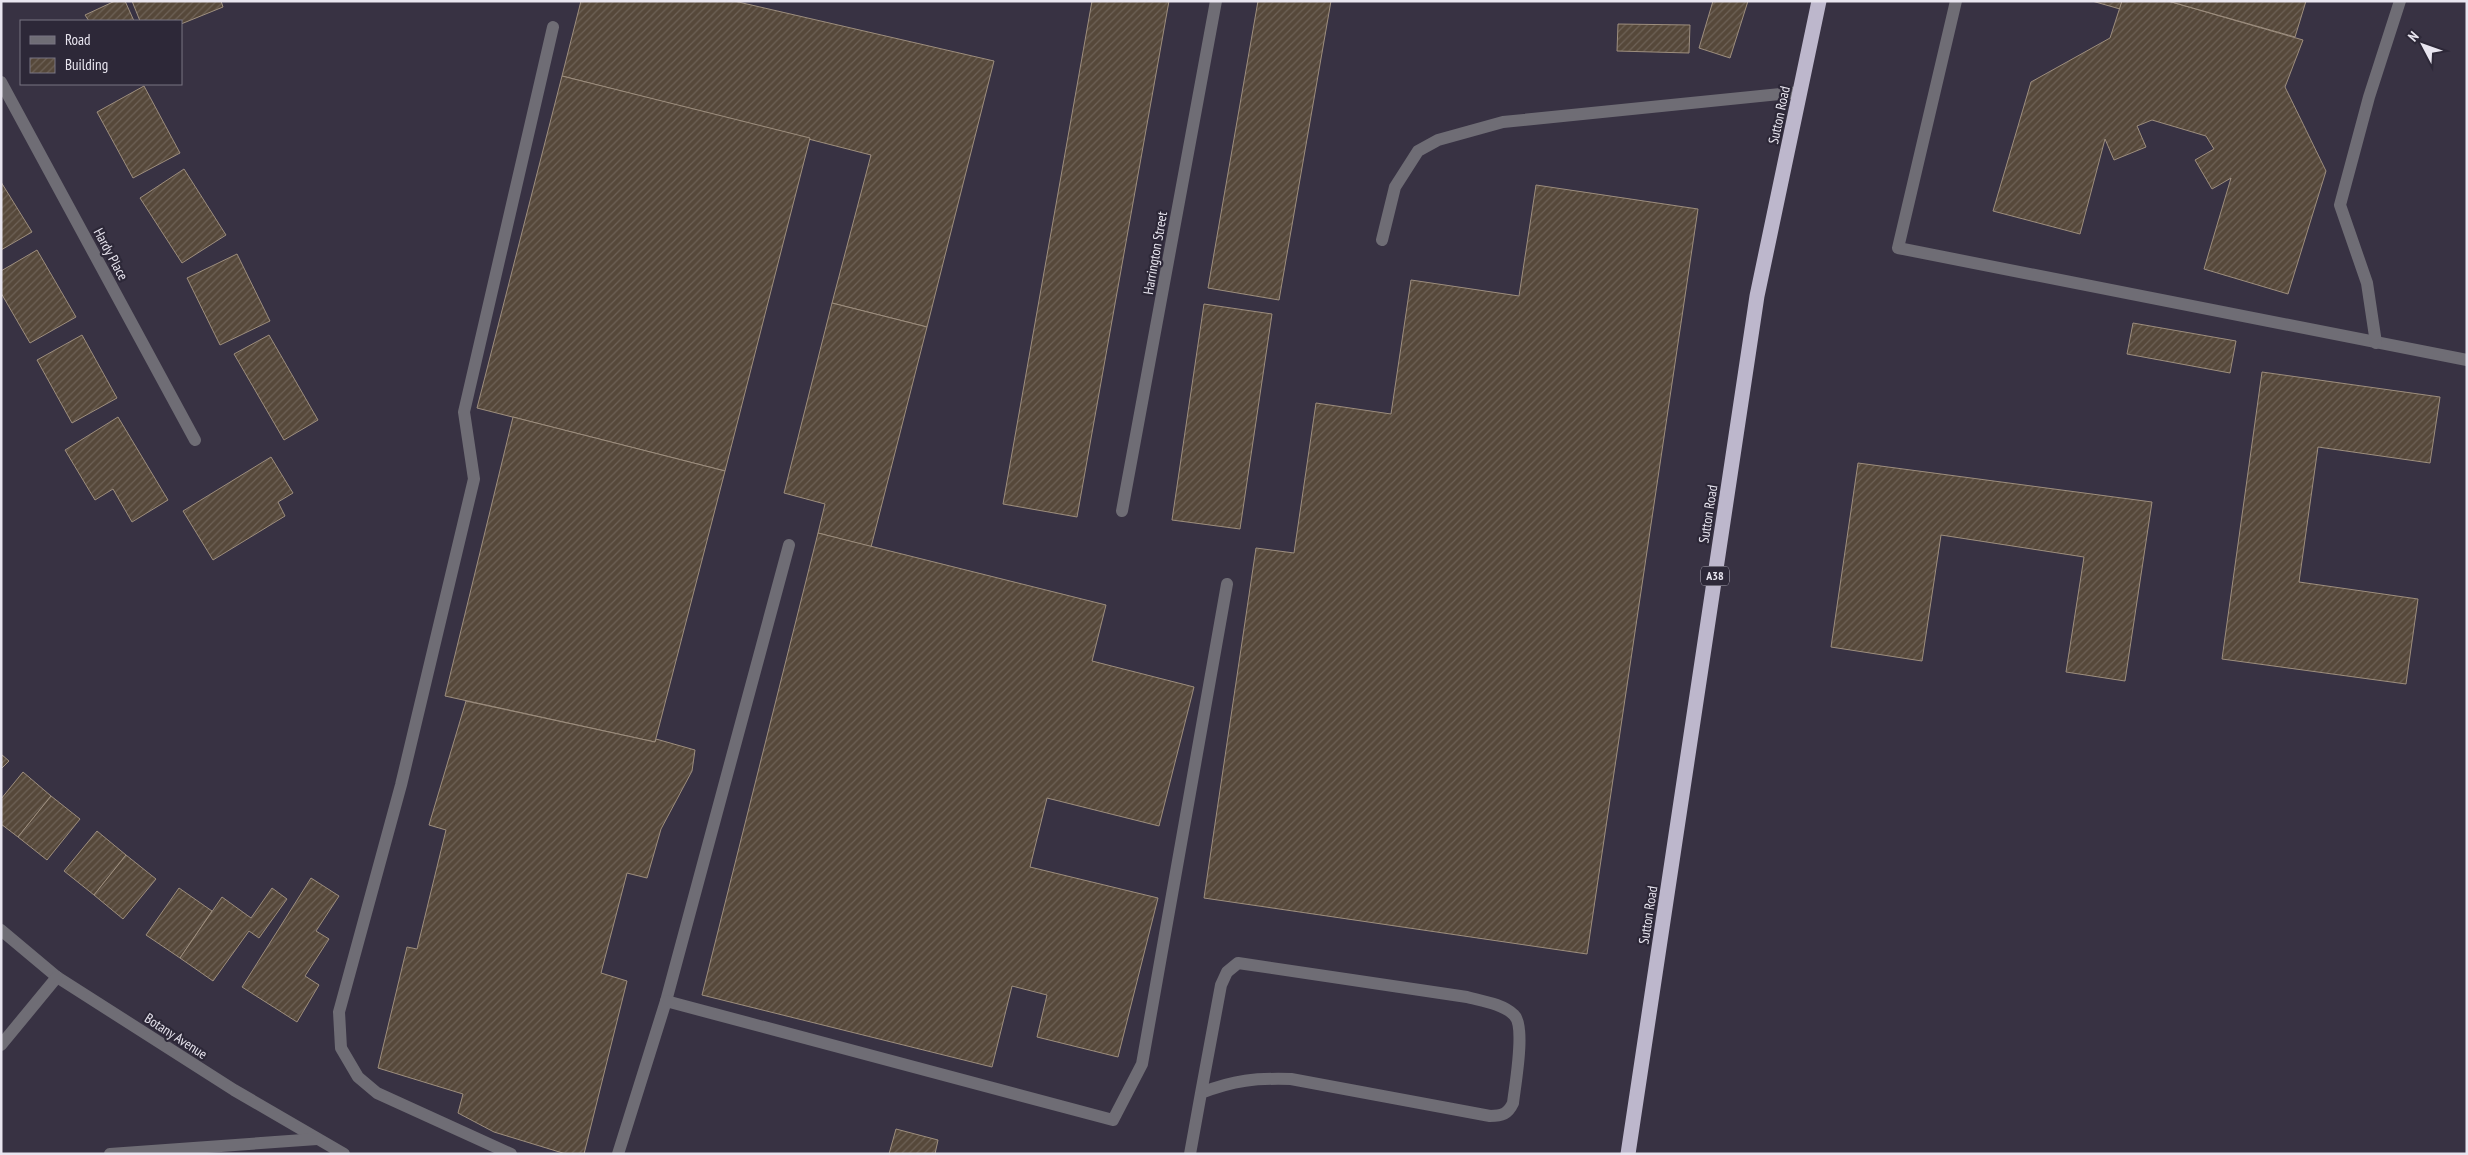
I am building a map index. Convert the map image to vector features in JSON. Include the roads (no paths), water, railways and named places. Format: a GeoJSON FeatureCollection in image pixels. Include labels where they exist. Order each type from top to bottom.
{"type":"FeatureCollection","features":[{"type":"Feature","properties":{"kind":"highway","name":"Sutton Road"},"geometry":{"type":"LineString","coordinates":[[1628,1154],[1757,296],[1819,1]]}},
{"type":"Feature","properties":{"kind":"street","name":"Harrington Street"},"geometry":{"type":"LineString","coordinates":[[1122,511],[1216,1]]}},
{"type":"Feature","properties":{"kind":"street"},"geometry":{"type":"LineString","coordinates":[[1956,1],[1898,248],[2467,360]]}},
{"type":"Feature","properties":{"kind":"street"},"geometry":{"type":"LineString","coordinates":[[2376,343],[2367,283],[2340,205],[2369,97],[2400,1]]}},
{"type":"Feature","properties":{"kind":"street"},"geometry":{"type":"LineString","coordinates":[[511,1154],[377,1093],[358,1077],[341,1048],[339,1012],[401,785],[474,479],[464,412],[553,27]]}},
{"type":"Feature","properties":{"kind":"street","name":"Hardy Place"},"geometry":{"type":"LineString","coordinates":[[1,82],[195,440]]}},
{"type":"Feature","properties":{"kind":"street"},"geometry":{"type":"LineString","coordinates":[[1382,240],[1395,187],[1418,151],[1438,140],[1503,122],[1800,92]]}},
{"type":"Feature","properties":{"kind":"street"},"geometry":{"type":"LineString","coordinates":[[618,1154],[666,1001],[789,545]]}},
{"type":"Feature","properties":{"kind":"street"},"geometry":{"type":"LineString","coordinates":[[666,1001],[1113,1120],[1142,1064],[1227,584]]}},
{"type":"Feature","properties":{"kind":"street","name":"Botany Avenue"},"geometry":{"type":"LineString","coordinates":[[1,930],[57,977],[234,1090],[344,1154]]}},
{"type":"Feature","properties":{"kind":"street"},"geometry":{"type":"LineString","coordinates":[[1190,1154],[1201,1093],[1221,985],[1227,972],[1238,963],[1467,997],[1500,1007],[1514,1014],[1520,1027],[1513,1103],[1509,1111],[1504,1115],[1490,1116],[1292,1079],[1258,1078],[1227,1083],[1201,1093]]}},
{"type":"Feature","properties":{"kind":"street"},"geometry":{"type":"LineString","coordinates":[[1,1045],[57,977]]}},
{"type":"Feature","properties":{"kind":"street"},"geometry":{"type":"LineString","coordinates":[[110,1154],[318,1138]]}}]}
